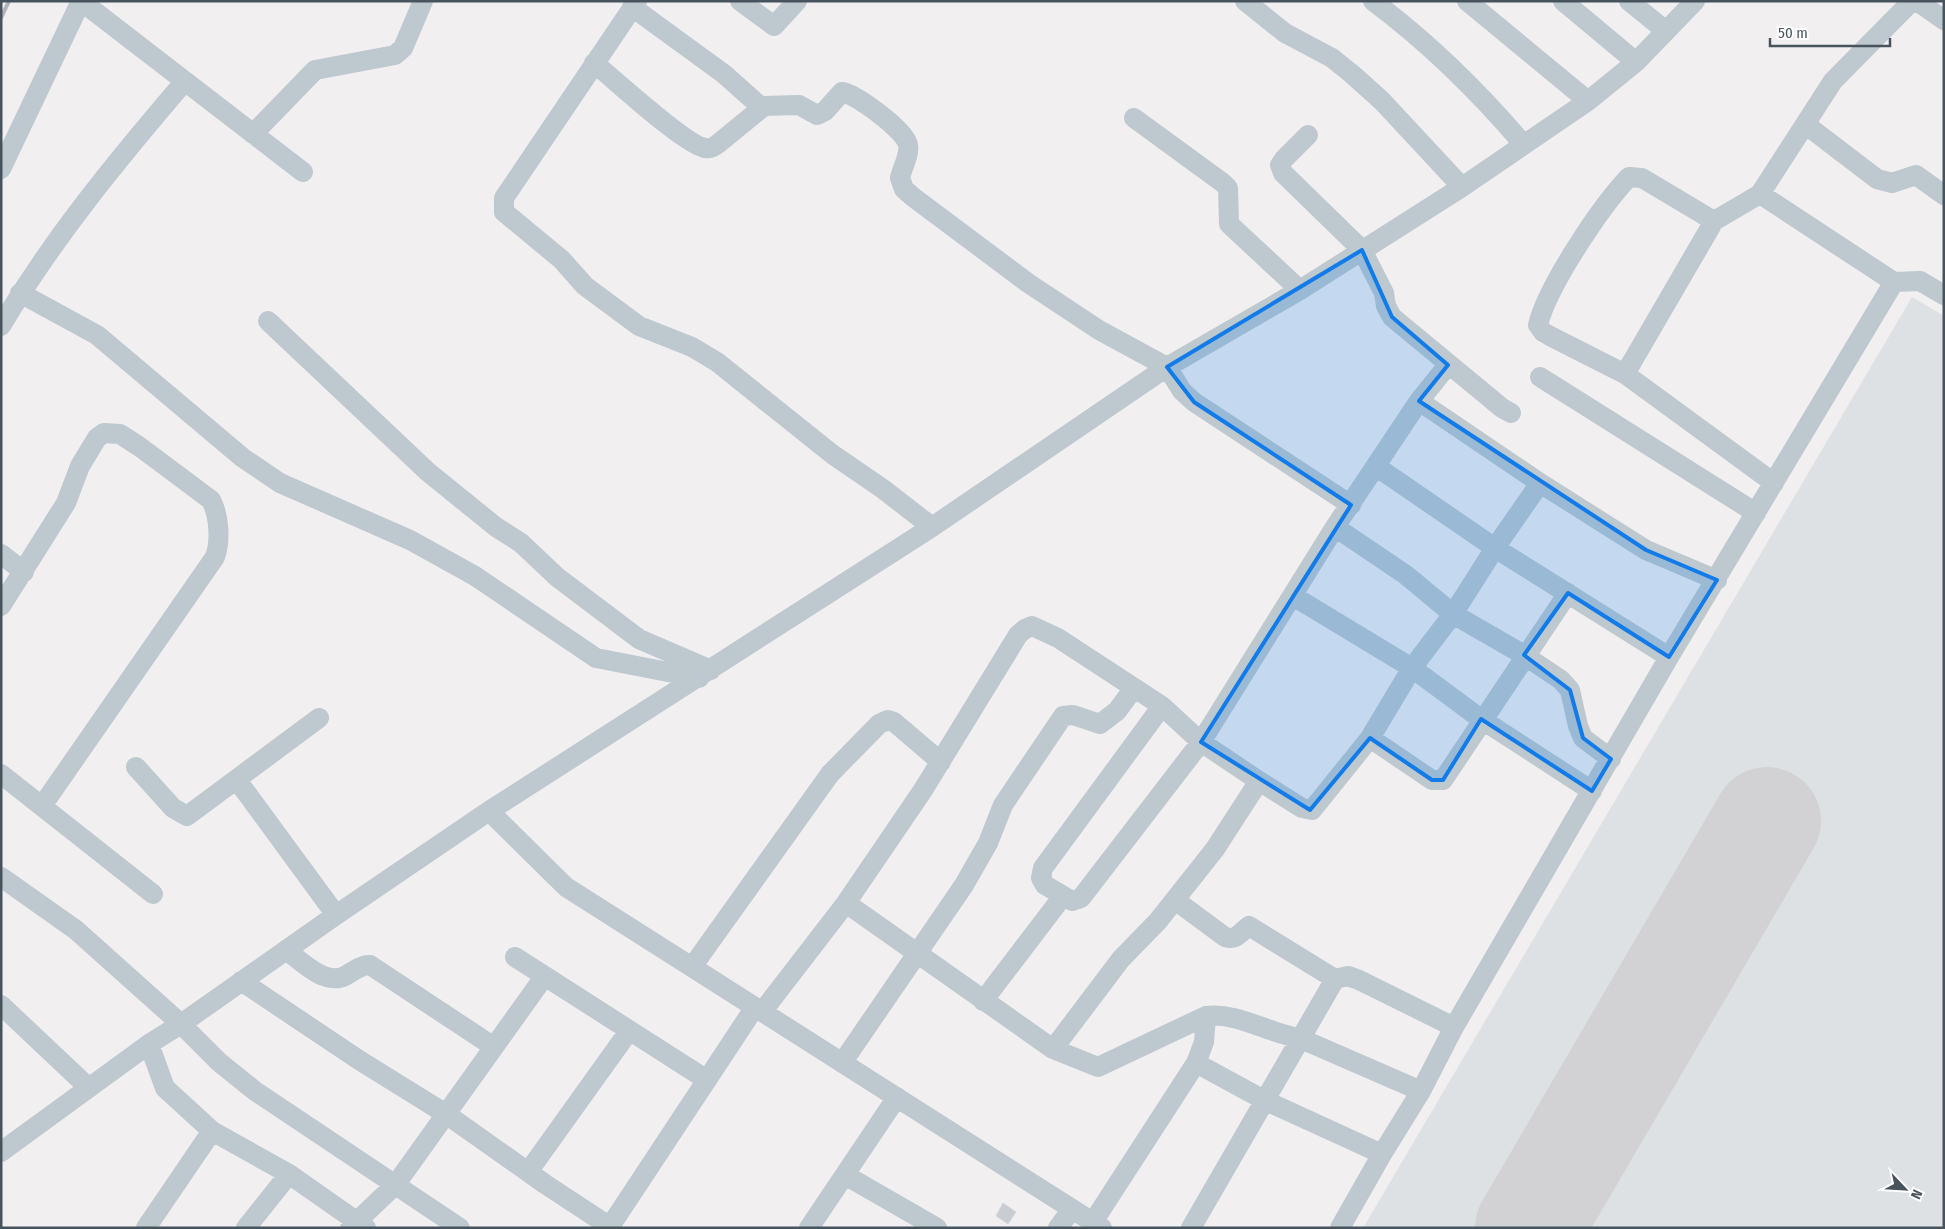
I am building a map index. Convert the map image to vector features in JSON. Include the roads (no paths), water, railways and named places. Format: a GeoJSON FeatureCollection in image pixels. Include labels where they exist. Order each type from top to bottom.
{"type":"FeatureCollection","features":[{"type":"Feature","properties":{"kind":"street"},"geometry":{"type":"LineString","coordinates":[[1,169],[81,1],[303,172]]}},
{"type":"Feature","properties":{"kind":"street"},"geometry":{"type":"LineString","coordinates":[[254,134],[315,70],[395,55],[403,48],[423,1]]}},
{"type":"Feature","properties":{"kind":"street"},"geometry":{"type":"LineString","coordinates":[[740,1],[774,26],[797,1]]}},
{"type":"Feature","properties":{"kind":"street"},"geometry":{"type":"LineString","coordinates":[[1245,1],[1285,33],[1332,58],[1352,74],[1382,102],[1462,187]]}},
{"type":"Feature","properties":{"kind":"street"},"geometry":{"type":"LineString","coordinates":[[1373,1],[1439,56],[1484,97],[1524,145]]}},
{"type":"Feature","properties":{"kind":"street"},"geometry":{"type":"LineString","coordinates":[[1467,1],[1588,101]]}},
{"type":"Feature","properties":{"kind":"street"},"geometry":{"type":"LineString","coordinates":[[1564,1],[1636,62]]}},
{"type":"Feature","properties":{"kind":"street"},"geometry":{"type":"LineString","coordinates":[[1629,1],[1666,31]]}},
{"type":"Feature","properties":{"kind":"street"},"geometry":{"type":"LineString","coordinates":[[3,1148],[148,1044],[181,1024],[336,915],[490,811],[932,527],[1167,367],[1300,290],[1462,187],[1524,145],[1588,101],[1636,62],[1695,1]]}},
{"type":"Feature","properties":{"kind":"street"},"geometry":{"type":"LineString","coordinates":[[1624,374],[1714,220],[1760,194],[1833,80],[1912,1]]}},
{"type":"Feature","properties":{"kind":"street"},"geometry":{"type":"LineString","coordinates":[[1917,1],[1944,20]]}},
{"type":"Feature","properties":{"kind":"street"},"geometry":{"type":"LineString","coordinates":[[763,107],[634,4],[504,198],[504,212],[562,260],[584,286],[639,326],[692,347],[717,362],[832,454],[883,488],[932,527]]}},
{"type":"Feature","properties":{"kind":"street"},"geometry":{"type":"LineString","coordinates":[[594,63],[681,135],[705,148],[713,148],[719,144],[763,107],[799,105],[817,115],[825,111],[840,93],[849,94],[873,109],[904,135],[909,150],[900,178],[904,188],[913,197],[1028,283],[1099,330],[1167,367],[1182,391],[1194,402],[1351,505]]}},
{"type":"Feature","properties":{"kind":"street"},"geometry":{"type":"LineString","coordinates":[[1,326],[20,293],[125,151],[185,81]]}},
{"type":"Feature","properties":{"kind":"street"},"geometry":{"type":"LineString","coordinates":[[1134,118],[1228,188],[1229,224],[1300,290]]}},
{"type":"Feature","properties":{"kind":"street"},"geometry":{"type":"LineString","coordinates":[[1806,124],[1877,179],[1892,183],[1916,175],[1944,195]]}},
{"type":"Feature","properties":{"kind":"street"},"geometry":{"type":"LineString","coordinates":[[1308,135],[1284,159],[1280,168],[1295,186],[1362,250],[1384,293],[1386,306],[1392,317],[1448,365],[1511,413]]}},
{"type":"Feature","properties":{"kind":"street"},"geometry":{"type":"LineString","coordinates":[[1714,220],[1642,178],[1632,176],[1624,182],[1580,243],[1555,287],[1538,325],[1543,332],[1624,374],[1774,483]]}},
{"type":"Feature","properties":{"kind":"street"},"geometry":{"type":"LineString","coordinates":[[1760,194],[1894,282],[1920,280],[1944,295]]}},
{"type":"Feature","properties":{"kind":"street"},"geometry":{"type":"LineString","coordinates":[[1340,1228],[1382,1154],[1421,1091],[1454,1027],[1611,759],[1668,657],[1894,282]]}},
{"type":"Feature","properties":{"kind":"street"},"geometry":{"type":"LineString","coordinates":[[20,293],[97,335],[243,458],[280,483],[364,517],[410,540],[475,576],[596,658],[705,674]]}},
{"type":"Feature","properties":{"kind":"street"},"geometry":{"type":"LineString","coordinates":[[268,321],[428,472],[496,527],[521,543],[557,578],[639,639],[705,674]]}},
{"type":"Feature","properties":{"kind":"street"},"geometry":{"type":"LineString","coordinates":[[1162,706],[1043,868],[1042,882],[1072,901],[1081,898],[1201,742],[1335,527],[1377,467],[1419,400],[1448,365]]}},
{"type":"Feature","properties":{"kind":"street"},"geometry":{"type":"LineString","coordinates":[[1540,376],[1756,513]]}},
{"type":"Feature","properties":{"kind":"street"},"geometry":{"type":"LineString","coordinates":[[1419,400],[1540,483],[1646,550],[1716,580]]}},
{"type":"Feature","properties":{"kind":"street"},"geometry":{"type":"LineString","coordinates":[[1,606],[66,503],[80,466],[97,438],[104,433],[120,434],[140,447],[210,500],[215,508],[218,539],[215,557],[97,724],[42,806]]}},
{"type":"Feature","properties":{"kind":"street"},"geometry":{"type":"LineString","coordinates":[[1377,467],[1495,548],[1668,657]]}},
{"type":"Feature","properties":{"kind":"street"},"geometry":{"type":"LineString","coordinates":[[242,981],[359,1060],[446,1114],[609,1227],[707,1080],[759,1010],[846,903],[941,762],[1018,635],[1024,629],[1037,627],[1162,706],[1201,742],[1302,808],[1312,810],[1370,738],[1412,668],[1453,614],[1495,548],[1540,483]]}},
{"type":"Feature","properties":{"kind":"street"},"geometry":{"type":"LineString","coordinates":[[1335,527],[1406,575],[1453,614],[1524,655],[1561,680],[1570,690],[1578,726],[1583,738],[1611,759]]}},
{"type":"Feature","properties":{"kind":"street"},"geometry":{"type":"LineString","coordinates":[[1,554],[24,572]]}},
{"type":"Feature","properties":{"kind":"street"},"geometry":{"type":"LineString","coordinates":[[1370,738],[1432,780],[1439,781],[1445,777],[1481,719],[1568,593]]}},
{"type":"Feature","properties":{"kind":"street"},"geometry":{"type":"LineString","coordinates":[[1293,596],[1412,668],[1481,719],[1592,791]]}},
{"type":"Feature","properties":{"kind":"street"},"geometry":{"type":"LineString","coordinates":[[842,1063],[915,953],[964,886],[988,843],[1003,805],[1063,716],[1073,715],[1100,724],[1117,711],[1134,688]]}},
{"type":"Feature","properties":{"kind":"street"},"geometry":{"type":"LineString","coordinates":[[136,767],[173,808],[185,816],[191,814],[319,718]]}},
{"type":"Feature","properties":{"kind":"street"},"geometry":{"type":"LineString","coordinates":[[692,967],[830,774],[879,724],[888,720],[894,722],[941,762]]}},
{"type":"Feature","properties":{"kind":"street"},"geometry":{"type":"LineString","coordinates":[[1,774],[153,894]]}},
{"type":"Feature","properties":{"kind":"street"},"geometry":{"type":"LineString","coordinates":[[237,780],[336,915]]}},
{"type":"Feature","properties":{"kind":"street"},"geometry":{"type":"LineString","coordinates":[[1053,1049],[1120,959],[1158,921],[1175,900],[1214,848],[1260,781]]}},
{"type":"Feature","properties":{"kind":"street"},"geometry":{"type":"LineString","coordinates":[[490,811],[566,887],[1097,1225],[1196,1064],[1204,1042],[1206,1016]]}},
{"type":"Feature","properties":{"kind":"street"},"geometry":{"type":"LineString","coordinates":[[1,877],[76,930],[181,1024],[219,1062],[255,1091],[460,1228]]}},
{"type":"Feature","properties":{"kind":"street"},"geometry":{"type":"LineString","coordinates":[[983,1001],[1063,896]]}},
{"type":"Feature","properties":{"kind":"street"},"geometry":{"type":"LineString","coordinates":[[1175,900],[1225,938],[1237,937],[1249,926],[1335,979],[1348,976],[1360,980],[1454,1027]]}},
{"type":"Feature","properties":{"kind":"street"},"geometry":{"type":"LineString","coordinates":[[846,903],[1053,1049],[1098,1067],[1206,1016],[1221,1014],[1280,1035],[1299,1038],[1421,1091]]}},
{"type":"Feature","properties":{"kind":"street"},"geometry":{"type":"LineString","coordinates":[[286,950],[313,971],[333,979],[339,979],[365,965],[370,965],[494,1047]]}},
{"type":"Feature","properties":{"kind":"street"},"geometry":{"type":"LineString","coordinates":[[515,957],[707,1080]]}},
{"type":"Feature","properties":{"kind":"street"},"geometry":{"type":"LineString","coordinates":[[148,1044],[165,1088],[212,1131],[289,1174],[358,1225],[396,1184],[544,977]]}},
{"type":"Feature","properties":{"kind":"street"},"geometry":{"type":"LineString","coordinates":[[1191,1228],[1299,1038],[1335,979]]}},
{"type":"Feature","properties":{"kind":"street"},"geometry":{"type":"LineString","coordinates":[[1,1005],[89,1088]]}},
{"type":"Feature","properties":{"kind":"street"},"geometry":{"type":"LineString","coordinates":[[528,1172],[629,1031]]}},
{"type":"Feature","properties":{"kind":"street"},"geometry":{"type":"LineString","coordinates":[[1196,1064],[1264,1100],[1382,1154]]}},
{"type":"Feature","properties":{"kind":"street"},"geometry":{"type":"LineString","coordinates":[[809,1228],[897,1097]]}},
{"type":"Feature","properties":{"kind":"street"},"geometry":{"type":"LineString","coordinates":[[153,1225],[212,1131]]}},
{"type":"Feature","properties":{"kind":"street"},"geometry":{"type":"LineString","coordinates":[[246,1228],[289,1174]]}},
{"type":"Feature","properties":{"kind":"street"},"geometry":{"type":"LineString","coordinates":[[845,1174],[937,1228]]}},
{"type":"Feature","properties":{"kind":"street"},"geometry":{"type":"LineString","coordinates":[[1058,1228],[1072,1209]]}},
{"type":"Feature","properties":{"kind":"railway"},"geometry":{"type":"LineString","coordinates":[[1,18],[9,1]]}}]}
